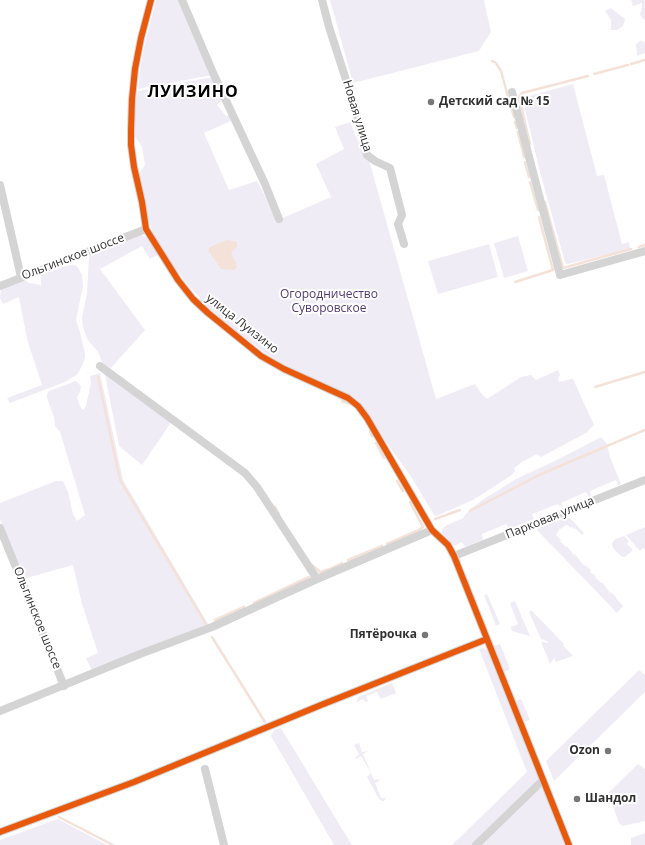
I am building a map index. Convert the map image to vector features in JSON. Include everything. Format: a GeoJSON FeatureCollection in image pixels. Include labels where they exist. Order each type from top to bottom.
{"type":"FeatureCollection","features":[{"type":"Feature","properties":{"kind":"street","name":"улица Луизино"},"geometry":{"type":"LineString","coordinates":[[151,0],[141,38],[136,69],[132,99],[131,130],[131,145],[134,167],[142,202],[146,229],[178,280],[193,299],[208,313],[261,356],[285,369],[348,398],[358,406],[367,418],[432,530],[448,545],[454,556],[569,845]]}},
{"type":"Feature","properties":{"kind":"street"},"geometry":{"type":"LineString","coordinates":[[182,0],[214,75],[265,184],[279,219]]}},
{"type":"Feature","properties":{"kind":"street","name":"Новая улица"},"geometry":{"type":"LineString","coordinates":[[322,0],[367,155],[375,161],[390,168],[402,215],[398,224],[404,244]]}},
{"type":"Feature","properties":{"kind":"street"},"geometry":{"type":"LineString","coordinates":[[512,92],[560,274],[645,251]]}},
{"type":"Feature","properties":{"kind":"street"},"geometry":{"type":"LineString","coordinates":[[0,184],[2,199],[21,277]]}},
{"type":"Feature","properties":{"kind":"street","name":"Ольгинское шоссе"},"geometry":{"type":"LineString","coordinates":[[0,286],[146,229]]}},
{"type":"Feature","properties":{"kind":"street"},"geometry":{"type":"LineString","coordinates":[[100,366],[245,473],[257,487],[316,579]]}},
{"type":"Feature","properties":{"kind":"street","name":"Парковая улица"},"geometry":{"type":"LineString","coordinates":[[454,556],[645,480]]}},
{"type":"Feature","properties":{"kind":"street","name":"Ольгинское шоссе"},"geometry":{"type":"LineString","coordinates":[[0,528],[64,686]]}},
{"type":"Feature","properties":{"kind":"street"},"geometry":{"type":"LineString","coordinates":[[0,711],[140,654],[212,627],[316,579],[432,530]]}},
{"type":"Feature","properties":{"kind":"street"},"geometry":{"type":"LineString","coordinates":[[0,832],[134,782],[487,639]]}},
{"type":"Feature","properties":{"kind":"street"},"geometry":{"type":"LineString","coordinates":[[205,769],[224,845]]}},
{"type":"Feature","properties":{"kind":"street"},"geometry":{"type":"LineString","coordinates":[[476,845],[543,780]]}},
{"type":"Feature","properties":{"kind":"green space"},"geometry":{"type":"Polygon","coordinates":[[[156,0],[179,0],[212,75],[138,89],[142,56],[156,0]]]}},
{"type":"Feature","properties":{"kind":"green space"},"geometry":{"type":"Polygon","coordinates":[[[330,0],[484,0],[491,32],[479,51],[353,83],[330,0]]]}},
{"type":"Feature","properties":{"kind":"green space"},"geometry":{"type":"Polygon","coordinates":[[[631,0],[645,0],[645,20],[640,14],[642,3],[633,6],[631,0]]]}},
{"type":"Feature","properties":{"kind":"green space"},"geometry":{"type":"Polygon","coordinates":[[[611,8],[625,19],[623,26],[617,30],[611,30],[611,20],[605,11],[611,8]]]}},
{"type":"Feature","properties":{"kind":"green space"},"geometry":{"type":"Polygon","coordinates":[[[640,41],[645,42],[645,53],[637,56],[636,44],[640,41]]]}},
{"type":"Feature","properties":{"kind":"green space","name":"Огородничество Суворовское"},"geometry":{"type":"Polygon","coordinates":[[[213,77],[223,100],[217,105],[226,116],[230,114],[231,121],[204,133],[229,190],[257,181],[278,220],[331,197],[316,164],[344,149],[335,127],[350,122],[364,155],[369,160],[436,399],[475,384],[487,399],[521,377],[531,375],[536,380],[558,370],[560,375],[558,379],[559,382],[573,379],[594,425],[586,433],[541,457],[537,454],[522,462],[514,468],[515,471],[512,475],[473,500],[436,516],[434,515],[412,478],[386,442],[367,412],[268,355],[239,334],[199,300],[200,298],[187,284],[169,260],[154,235],[149,222],[139,173],[145,165],[142,147],[134,135],[136,97],[138,91],[213,77]]]}},
{"type":"Feature","properties":{"kind":"green space"},"geometry":{"type":"Polygon","coordinates":[[[573,84],[597,176],[604,175],[622,244],[629,242],[630,249],[566,264],[540,172],[523,101],[524,98],[529,96],[573,84]]]}},
{"type":"Feature","properties":{"kind":"green space"},"geometry":{"type":"Polygon","coordinates":[[[141,235],[148,238],[158,255],[150,259],[142,246],[100,269],[145,330],[111,368],[102,362],[98,352],[87,339],[83,327],[82,317],[87,293],[89,256],[94,252],[141,235]]]}},
{"type":"Feature","properties":{"kind":"green space"},"geometry":{"type":"Polygon","coordinates":[[[518,236],[528,271],[504,278],[494,243],[518,236]]]}},
{"type":"Feature","properties":{"kind":"green space"},"geometry":{"type":"Polygon","coordinates":[[[489,244],[498,277],[438,294],[428,261],[489,244]]]}},
{"type":"Feature","properties":{"kind":"green space"},"geometry":{"type":"Polygon","coordinates":[[[71,265],[77,266],[82,275],[83,286],[76,320],[85,353],[82,366],[77,375],[65,382],[10,403],[7,398],[42,385],[27,339],[19,297],[3,304],[0,298],[1,290],[20,281],[41,285],[41,275],[71,265]]]}},
{"type":"Feature","properties":{"kind":"green space"},"geometry":{"type":"Polygon","coordinates":[[[100,373],[123,480],[208,624],[92,671],[86,658],[98,653],[82,604],[73,565],[23,579],[0,519],[0,503],[56,481],[63,481],[68,492],[73,514],[77,521],[85,515],[60,432],[55,426],[54,417],[47,394],[49,391],[76,381],[81,386],[77,397],[83,410],[86,406],[91,382],[90,376],[100,373]]]}},
{"type":"Feature","properties":{"kind":"green space"},"geometry":{"type":"Polygon","coordinates":[[[106,373],[170,421],[170,424],[142,465],[119,446],[105,375],[106,373]]]}},
{"type":"Feature","properties":{"kind":"green space"},"geometry":{"type":"Polygon","coordinates":[[[601,437],[607,444],[610,457],[621,484],[620,485],[618,485],[616,480],[590,491],[591,497],[589,497],[586,492],[561,503],[562,508],[558,504],[532,514],[534,519],[509,529],[506,524],[482,534],[483,540],[465,547],[462,542],[454,546],[442,533],[442,529],[447,525],[463,518],[470,509],[516,479],[601,437]]]}},
{"type":"Feature","properties":{"kind":"green space"},"geometry":{"type":"Polygon","coordinates":[[[570,518],[584,533],[582,535],[575,528],[570,528],[567,524],[561,529],[560,528],[556,535],[574,555],[575,554],[584,566],[585,565],[591,570],[590,572],[596,576],[595,577],[601,583],[602,582],[610,593],[611,592],[616,597],[623,606],[617,613],[537,530],[538,528],[570,518]]]}},
{"type":"Feature","properties":{"kind":"green space"},"geometry":{"type":"Polygon","coordinates":[[[645,527],[645,550],[643,548],[640,551],[626,535],[645,527]]]}},
{"type":"Feature","properties":{"kind":"green space"},"geometry":{"type":"Polygon","coordinates":[[[624,536],[629,541],[627,544],[633,550],[625,557],[622,557],[613,548],[612,544],[615,539],[624,536]]]}},
{"type":"Feature","properties":{"kind":"green space"},"geometry":{"type":"Polygon","coordinates":[[[487,594],[500,624],[496,626],[484,595],[487,594]]]}},
{"type":"Feature","properties":{"kind":"green space"},"geometry":{"type":"Polygon","coordinates":[[[515,601],[530,636],[512,631],[511,627],[518,624],[510,603],[515,601]]]}},
{"type":"Feature","properties":{"kind":"green space"},"geometry":{"type":"Polygon","coordinates":[[[531,610],[564,644],[563,645],[573,656],[556,662],[554,658],[550,664],[541,642],[548,643],[547,641],[541,639],[529,612],[531,610]]]}},
{"type":"Feature","properties":{"kind":"green space"},"geometry":{"type":"Polygon","coordinates":[[[500,644],[510,669],[504,672],[494,646],[500,644]]]}},
{"type":"Feature","properties":{"kind":"green space"},"geometry":{"type":"Polygon","coordinates":[[[483,648],[488,650],[565,845],[452,845],[527,772],[479,649],[483,648]]]}},
{"type":"Feature","properties":{"kind":"green space"},"geometry":{"type":"Polygon","coordinates":[[[639,670],[645,675],[645,692],[554,781],[546,761],[639,670]]]}},
{"type":"Feature","properties":{"kind":"green space"},"geometry":{"type":"Polygon","coordinates":[[[392,683],[396,693],[381,699],[377,692],[366,696],[368,701],[365,702],[363,699],[357,702],[358,697],[392,683]]]}},
{"type":"Feature","properties":{"kind":"green space"},"geometry":{"type":"Polygon","coordinates":[[[521,699],[530,720],[524,722],[516,701],[521,699]]]}},
{"type":"Feature","properties":{"kind":"green space"},"geometry":{"type":"Polygon","coordinates":[[[281,728],[352,845],[334,845],[271,736],[274,730],[281,728]]]}},
{"type":"Feature","properties":{"kind":"green space"},"geometry":{"type":"Polygon","coordinates":[[[359,743],[362,752],[368,751],[363,754],[374,780],[379,779],[379,781],[375,783],[381,798],[386,798],[384,801],[379,799],[367,777],[371,773],[361,756],[356,759],[355,758],[359,754],[354,745],[359,743]]]}},
{"type":"Feature","properties":{"kind":"green space"},"geometry":{"type":"Polygon","coordinates":[[[638,764],[645,769],[645,821],[623,826],[619,823],[608,793],[638,764]]]}},
{"type":"Feature","properties":{"kind":"green space"},"geometry":{"type":"Polygon","coordinates":[[[58,819],[107,845],[0,845],[0,840],[58,819]]]}},
{"type":"Feature","properties":{"kind":"green space"},"geometry":{"type":"Polygon","coordinates":[[[645,833],[645,845],[631,845],[631,838],[645,833]]]}},
{"type":"Feature","properties":{"kind":"shaded area"},"geometry":{"type":"Polygon","coordinates":[[[227,240],[237,242],[237,247],[231,253],[237,267],[234,270],[221,269],[208,250],[210,247],[227,240]]]}},
{"type":"Feature","properties":{"kind":"waterway"},"geometry":{"type":"LineString","coordinates":[[631,64],[645,60]]}},
{"type":"Feature","properties":{"kind":"waterway"},"geometry":{"type":"LineString","coordinates":[[492,61],[496,63],[501,71],[508,97]]}},
{"type":"Feature","properties":{"kind":"waterway"},"geometry":{"type":"LineString","coordinates":[[594,74],[628,65]]}},
{"type":"Feature","properties":{"kind":"waterway"},"geometry":{"type":"LineString","coordinates":[[530,144],[519,97],[522,93],[588,76]]}},
{"type":"Feature","properties":{"kind":"waterway"},"geometry":{"type":"LineString","coordinates":[[509,100],[514,117]]}},
{"type":"Feature","properties":{"kind":"waterway"},"geometry":{"type":"LineString","coordinates":[[515,122],[517,128]]}},
{"type":"Feature","properties":{"kind":"waterway"},"geometry":{"type":"LineString","coordinates":[[518,132],[524,157]]}},
{"type":"Feature","properties":{"kind":"waterway"},"geometry":{"type":"LineString","coordinates":[[525,162],[529,177]]}},
{"type":"Feature","properties":{"kind":"waterway"},"geometry":{"type":"LineString","coordinates":[[530,182],[538,210]]}},
{"type":"Feature","properties":{"kind":"waterway"},"geometry":{"type":"LineString","coordinates":[[545,202],[563,268],[631,249]]}},
{"type":"Feature","properties":{"kind":"waterway"},"geometry":{"type":"LineString","coordinates":[[515,282],[553,270],[539,217]]}},
{"type":"Feature","properties":{"kind":"waterway"},"geometry":{"type":"LineString","coordinates":[[639,247],[645,245]]}},
{"type":"Feature","properties":{"kind":"waterway"},"geometry":{"type":"LineString","coordinates":[[595,387],[645,372]]}},
{"type":"Feature","properties":{"kind":"waterway"},"geometry":{"type":"LineString","coordinates":[[98,377],[120,480],[206,624]]}},
{"type":"Feature","properties":{"kind":"waterway"},"geometry":{"type":"LineString","coordinates":[[342,401],[351,404]]}},
{"type":"Feature","properties":{"kind":"waterway"},"geometry":{"type":"LineString","coordinates":[[470,511],[541,474],[645,430]]}},
{"type":"Feature","properties":{"kind":"waterway"},"geometry":{"type":"LineString","coordinates":[[370,431],[372,436]]}},
{"type":"Feature","properties":{"kind":"waterway"},"geometry":{"type":"LineString","coordinates":[[376,443],[384,458]]}},
{"type":"Feature","properties":{"kind":"waterway"},"geometry":{"type":"LineString","coordinates":[[397,481],[403,491]]}},
{"type":"Feature","properties":{"kind":"waterway"},"geometry":{"type":"LineString","coordinates":[[387,544],[423,527],[410,502]]}},
{"type":"Feature","properties":{"kind":"waterway"},"geometry":{"type":"LineString","coordinates":[[275,507],[279,514]]}},
{"type":"Feature","properties":{"kind":"waterway"},"geometry":{"type":"LineString","coordinates":[[435,519],[460,510]]}},
{"type":"Feature","properties":{"kind":"waterway"},"geometry":{"type":"LineString","coordinates":[[348,560],[382,546]]}},
{"type":"Feature","properties":{"kind":"waterway"},"geometry":{"type":"LineString","coordinates":[[312,565],[320,572],[342,563]]}},
{"type":"Feature","properties":{"kind":"waterway"},"geometry":{"type":"LineString","coordinates":[[254,603],[309,577]]}},
{"type":"Feature","properties":{"kind":"waterway"},"geometry":{"type":"LineString","coordinates":[[215,620],[244,607]]}},
{"type":"Feature","properties":{"kind":"waterway"},"geometry":{"type":"LineString","coordinates":[[212,637],[265,722]]}},
{"type":"Feature","properties":{"kind":"waterway"},"geometry":{"type":"LineString","coordinates":[[59,817],[113,845]]}},
{"type":"Feature","properties":{"kind":"cycle path"},"geometry":{"type":"LineString","coordinates":[[151,0],[135,69],[131,130],[131,145],[134,167],[142,202],[146,229],[178,280],[193,299],[208,313],[261,356],[284,369],[348,398],[358,406],[367,418],[432,530],[448,545],[454,556],[569,845]]}},
{"type":"Feature","properties":{"kind":"cycle path"},"geometry":{"type":"LineString","coordinates":[[0,832],[134,782],[487,639]]}},
{"type":"Feature","properties":{"kind":"place","name":"Детский сад № 15"},"geometry":{"type":"Point","coordinates":[431,102]}},
{"type":"Feature","properties":{"kind":"place","name":"Пятёрочка"},"geometry":{"type":"Point","coordinates":[425,635]}},
{"type":"Feature","properties":{"kind":"place","name":"Ozon"},"geometry":{"type":"Point","coordinates":[608,751]}},
{"type":"Feature","properties":{"kind":"place","name":"Шандол"},"geometry":{"type":"Point","coordinates":[577,799]}},
{"type":"Feature","properties":{"kind":"district","name":"ЛУИЗИНО"},"geometry":{"type":"Point","coordinates":[193,92]}}]}
